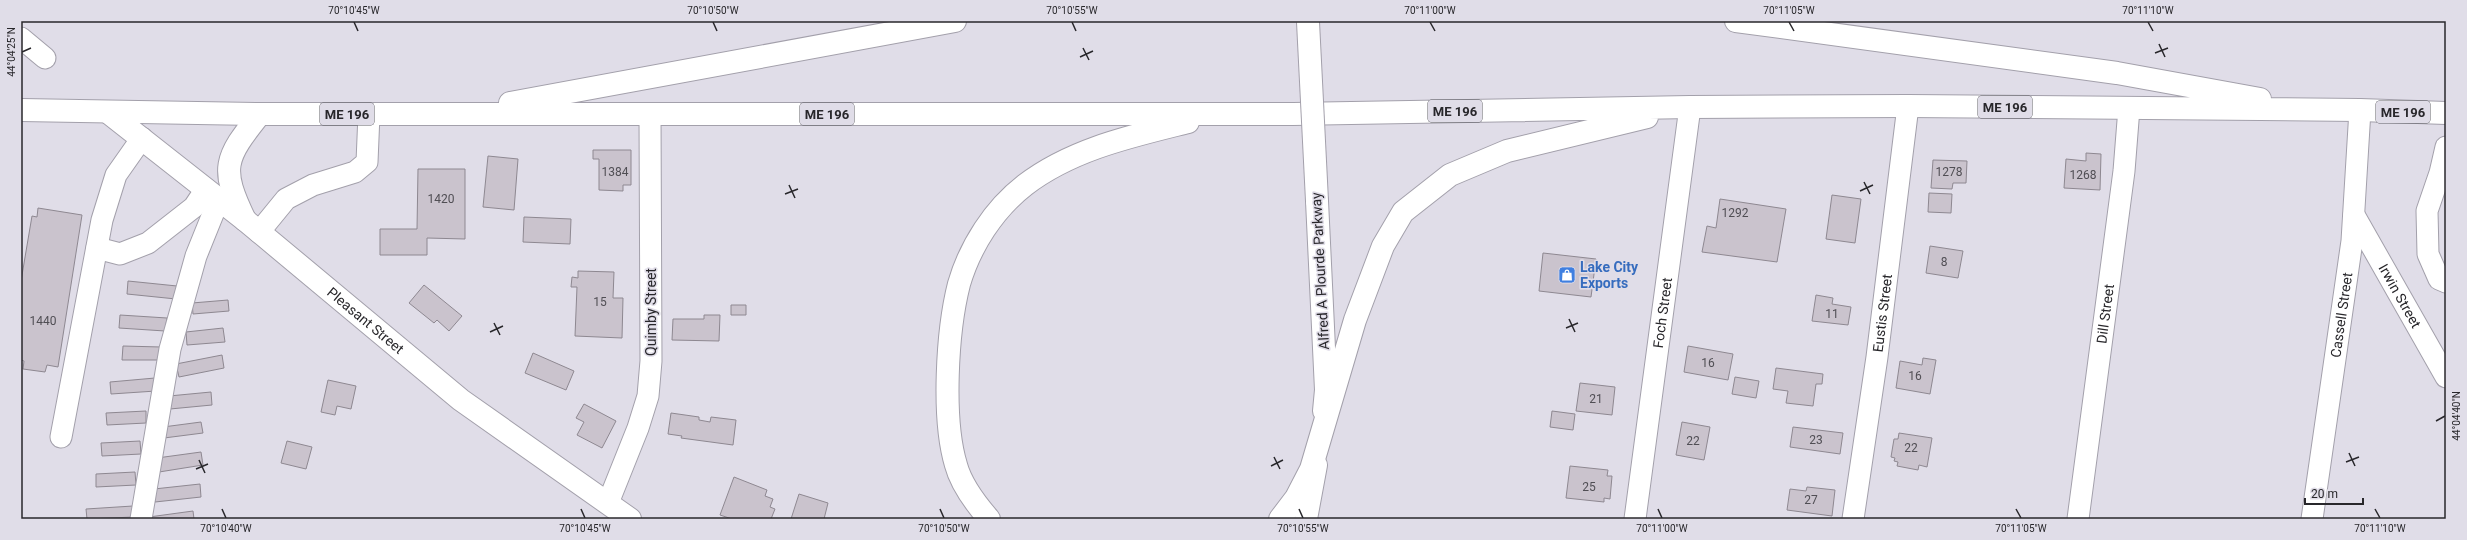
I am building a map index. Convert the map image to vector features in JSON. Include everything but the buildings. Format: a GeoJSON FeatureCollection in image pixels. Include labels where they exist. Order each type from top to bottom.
{"type":"FeatureCollection","features":[{"type":"Feature","properties":{"kind":"main road"},"geometry":{"type":"LineString","coordinates":[[435,114],[539,99],[955,21]]}},
{"type":"Feature","properties":{"kind":"main road"},"geometry":{"type":"LineString","coordinates":[[1736,21],[2117,73],[2320,110]]}},
{"type":"Feature","properties":{"kind":"main road","name":"Alfred A Plourde Parkway"},"geometry":{"type":"LineString","coordinates":[[1306,519],[1320,440],[1326,390],[1308,22]]}},
{"type":"Feature","properties":{"kind":"main road","name":"ME 196"},"geometry":{"type":"LineString","coordinates":[[21,110],[109,113],[260,114],[1220,114],[1690,107],[1908,106],[2360,110],[2446,113]]}},
{"type":"Feature","properties":{"kind":"main road"},"geometry":{"type":"LineString","coordinates":[[1280,519],[1296,498],[1311,469],[1354,320],[1383,246],[1403,212],[1450,175],[1507,151],[1690,107]]}},
{"type":"Feature","properties":{"kind":"main road","name":"Pleasant Street"},"geometry":{"type":"LineString","coordinates":[[109,113],[252,226],[461,400],[630,519]]}},
{"type":"Feature","properties":{"kind":"main road"},"geometry":{"type":"LineString","coordinates":[[252,226],[231,191],[229,164],[234,148],[260,114]]}},
{"type":"Feature","properties":{"kind":"main road"},"geometry":{"type":"LineString","coordinates":[[989,519],[965,485],[956,465],[948,422],[948,363],[959,284],[982,232],[999,209],[1026,185],[1055,166],[1109,142],[1220,114]]}},
{"type":"Feature","properties":{"kind":"street"},"geometry":{"type":"LineString","coordinates":[[21,38],[45,58]]}},
{"type":"Feature","properties":{"kind":"street","name":"Eustis Street"},"geometry":{"type":"LineString","coordinates":[[1853,519],[1877,357],[1908,106]]}},
{"type":"Feature","properties":{"kind":"street","name":"Foch Street"},"geometry":{"type":"LineString","coordinates":[[1635,519],[1690,107]]}},
{"type":"Feature","properties":{"kind":"street","name":"Dill Street"},"geometry":{"type":"LineString","coordinates":[[2078,519],[2124,171],[2129,108]]}},
{"type":"Feature","properties":{"kind":"street","name":"Cassell Street"},"geometry":{"type":"LineString","coordinates":[[2312,519],[2352,241],[2360,110]]}},
{"type":"Feature","properties":{"kind":"street"},"geometry":{"type":"LineString","coordinates":[[252,226],[286,199],[313,185],[355,172],[367,162],[370,114]]}},
{"type":"Feature","properties":{"kind":"street","name":"Quimby Street"},"geometry":{"type":"LineString","coordinates":[[608,503],[638,428],[648,396],[651,346],[650,114]]}},
{"type":"Feature","properties":{"kind":"street"},"geometry":{"type":"LineString","coordinates":[[60,437],[102,220],[116,175],[142,138]]}},
{"type":"Feature","properties":{"kind":"street"},"geometry":{"type":"LineString","coordinates":[[2446,147],[2440,173],[2427,211],[2428,254],[2439,278],[2446,282]]}},
{"type":"Feature","properties":{"kind":"street"},"geometry":{"type":"LineString","coordinates":[[97,248],[120,254],[148,243],[212,194]]}},
{"type":"Feature","properties":{"kind":"street"},"geometry":{"type":"LineString","coordinates":[[141,519],[170,349],[212,194]]}},
{"type":"Feature","properties":{"kind":"street","name":"Irwin Street"},"geometry":{"type":"LineString","coordinates":[[2354,215],[2446,377]]}},
{"type":"Feature","properties":{"kind":"place","name":"Lake City Exports"},"geometry":{"type":"Point","coordinates":[1567,275]}}]}
